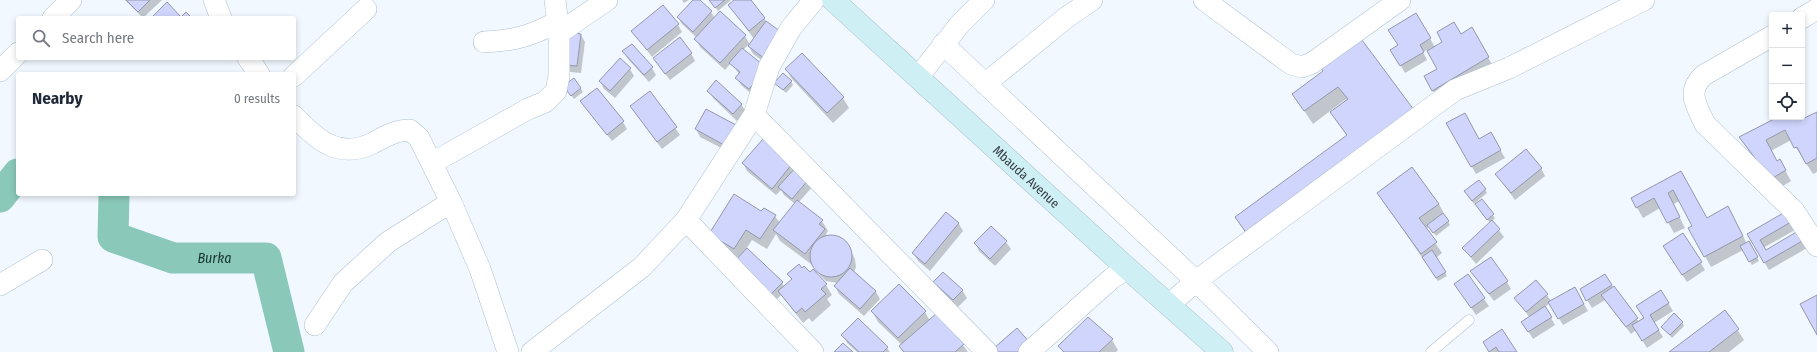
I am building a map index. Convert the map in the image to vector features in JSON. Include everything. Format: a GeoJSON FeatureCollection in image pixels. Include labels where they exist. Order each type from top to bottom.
{"type":"FeatureCollection","features":[{"type":"Feature","properties":{"kind":"street"},"geometry":{"type":"LineString","coordinates":[[55,16],[71,0]]}},
{"type":"Feature","properties":{"kind":"street"},"geometry":{"type":"LineString","coordinates":[[214,0],[220,16]]}},
{"type":"Feature","properties":{"kind":"street"},"geometry":{"type":"LineString","coordinates":[[432,163],[528,109],[545,102],[556,91],[559,76],[558,28],[555,0]]}},
{"type":"Feature","properties":{"kind":"street"},"geometry":{"type":"LineString","coordinates":[[484,42],[507,41],[558,28],[607,0]]}},
{"type":"Feature","properties":{"kind":"street"},"geometry":{"type":"LineString","coordinates":[[532,352],[642,266],[686,220],[754,115],[769,67],[791,28],[814,0]]}},
{"type":"Feature","properties":{"kind":"street","name":"Mbauda Avenue"},"geometry":{"type":"LineString","coordinates":[[833,0],[918,77],[967,124],[1222,352]]}},
{"type":"Feature","properties":{"kind":"street"},"geometry":{"type":"LineString","coordinates":[[918,77],[943,44],[984,0]]}},
{"type":"Feature","properties":{"kind":"street"},"geometry":{"type":"LineString","coordinates":[[985,84],[1067,18],[1092,0]]}},
{"type":"Feature","properties":{"kind":"street"},"geometry":{"type":"LineString","coordinates":[[1204,0],[1291,64],[1302,67],[1312,63],[1400,0]]}},
{"type":"Feature","properties":{"kind":"street"},"geometry":{"type":"LineString","coordinates":[[1169,305],[1196,281],[1455,90],[1509,68],[1644,0]]}},
{"type":"Feature","properties":{"kind":"street"},"geometry":{"type":"LineString","coordinates":[[296,74],[366,9]]}},
{"type":"Feature","properties":{"kind":"street"},"geometry":{"type":"LineString","coordinates":[[1805,16],[1817,9]]}},
{"type":"Feature","properties":{"kind":"street"},"geometry":{"type":"LineString","coordinates":[[1769,38],[1704,75],[1695,83],[1694,93],[1697,107],[1705,124],[1794,211],[1817,246]]}},
{"type":"Feature","properties":{"kind":"street"},"geometry":{"type":"LineString","coordinates":[[943,44],[1196,281],[1268,352]]}},
{"type":"Feature","properties":{"kind":"street"},"geometry":{"type":"LineString","coordinates":[[0,71],[16,55]]}},
{"type":"Feature","properties":{"kind":"street"},"geometry":{"type":"LineString","coordinates":[[249,60],[258,72]]}},
{"type":"Feature","properties":{"kind":"street"},"geometry":{"type":"LineString","coordinates":[[754,115],[987,352]]}},
{"type":"Feature","properties":{"kind":"street"},"geometry":{"type":"LineString","coordinates":[[296,118],[321,142],[334,148],[350,150],[370,144],[399,130],[410,130],[419,138],[451,202],[480,269],[508,352]]}},
{"type":"Feature","properties":{"kind":"street"},"geometry":{"type":"LineString","coordinates":[[315,325],[343,283],[388,242],[451,202]]}},
{"type":"Feature","properties":{"kind":"street"},"geometry":{"type":"LineString","coordinates":[[686,220],[812,352]]}},
{"type":"Feature","properties":{"kind":"street"},"geometry":{"type":"LineString","coordinates":[[0,285],[42,260]]}},
{"type":"Feature","properties":{"kind":"street"},"geometry":{"type":"LineString","coordinates":[[1029,352],[1111,279],[1127,268]]}},
{"type":"Feature","properties":{"kind":"lane"},"geometry":{"type":"LineString","coordinates":[[1431,352],[1469,320]]}},
{"type":"Feature","properties":{"kind":"building"},"geometry":{"type":"Polygon","coordinates":[[[126,0],[150,0],[138,12],[126,0]]]}},
{"type":"Feature","properties":{"kind":"building"},"geometry":{"type":"Polygon","coordinates":[[[693,0],[700,0],[712,11],[693,32],[677,17],[693,0]]]}},
{"type":"Feature","properties":{"kind":"building"},"geometry":{"type":"Polygon","coordinates":[[[709,0],[725,0],[715,8],[709,0]]]}},
{"type":"Feature","properties":{"kind":"building"},"geometry":{"type":"Polygon","coordinates":[[[734,0],[751,0],[765,18],[749,31],[728,5],[734,0]]]}},
{"type":"Feature","properties":{"kind":"building"},"geometry":{"type":"Polygon","coordinates":[[[167,2],[180,16],[153,16],[167,2]]]}},
{"type":"Feature","properties":{"kind":"building"},"geometry":{"type":"Polygon","coordinates":[[[663,5],[679,24],[647,50],[631,31],[663,5]]]}},
{"type":"Feature","properties":{"kind":"building"},"geometry":{"type":"Polygon","coordinates":[[[720,11],[746,35],[720,63],[694,39],[720,11]]]}},
{"type":"Feature","properties":{"kind":"building"},"geometry":{"type":"Polygon","coordinates":[[[186,12],[190,16],[182,16],[186,12]]]}},
{"type":"Feature","properties":{"kind":"building"},"geometry":{"type":"Polygon","coordinates":[[[1416,13],[1431,38],[1420,45],[1424,52],[1400,66],[1390,50],[1398,45],[1388,30],[1416,13]]]}},
{"type":"Feature","properties":{"kind":"building"},"geometry":{"type":"Polygon","coordinates":[[[766,21],[784,34],[765,59],[748,46],[766,21]]]}},
{"type":"Feature","properties":{"kind":"building"},"geometry":{"type":"Polygon","coordinates":[[[1454,22],[1461,34],[1472,27],[1489,57],[1432,91],[1424,76],[1437,69],[1427,51],[1442,42],[1437,32],[1454,22]]]}},
{"type":"Feature","properties":{"kind":"building"},"geometry":{"type":"Polygon","coordinates":[[[568,32],[581,34],[577,66],[565,65],[568,32]]]}},
{"type":"Feature","properties":{"kind":"building"},"geometry":{"type":"Polygon","coordinates":[[[1359,36],[1414,110],[1247,234],[1235,217],[1347,135],[1330,112],[1348,99],[1338,87],[1304,111],[1292,94],[1323,71],[1319,65],[1359,36]]]}},
{"type":"Feature","properties":{"kind":"building"},"geometry":{"type":"Polygon","coordinates":[[[680,37],[692,53],[665,74],[653,58],[680,37]]]}},
{"type":"Feature","properties":{"kind":"building"},"geometry":{"type":"Polygon","coordinates":[[[632,44],[653,67],[644,75],[622,51],[632,44]]]}},
{"type":"Feature","properties":{"kind":"building"},"geometry":{"type":"Polygon","coordinates":[[[742,48],[767,68],[749,89],[735,78],[740,72],[729,63],[742,48]]]}},
{"type":"Feature","properties":{"kind":"building"},"geometry":{"type":"Polygon","coordinates":[[[802,53],[844,97],[827,113],[785,69],[802,53]]]}},
{"type":"Feature","properties":{"kind":"building"},"geometry":{"type":"Polygon","coordinates":[[[620,58],[631,68],[610,91],[599,81],[620,58]]]}},
{"type":"Feature","properties":{"kind":"building"},"geometry":{"type":"Polygon","coordinates":[[[783,73],[792,81],[783,90],[774,83],[783,73]]]}},
{"type":"Feature","properties":{"kind":"building"},"geometry":{"type":"Polygon","coordinates":[[[574,78],[581,88],[571,96],[563,86],[574,78]]]}},
{"type":"Feature","properties":{"kind":"building"},"geometry":{"type":"Polygon","coordinates":[[[716,80],[742,104],[733,114],[707,91],[716,80]]]}},
{"type":"Feature","properties":{"kind":"building"},"geometry":{"type":"Polygon","coordinates":[[[597,88],[624,121],[607,135],[580,101],[597,88]]]}},
{"type":"Feature","properties":{"kind":"building"},"geometry":{"type":"Polygon","coordinates":[[[650,91],[677,127],[657,142],[630,106],[650,91]]]}},
{"type":"Feature","properties":{"kind":"building"},"geometry":{"type":"Polygon","coordinates":[[[706,109],[736,125],[724,145],[695,129],[706,109]]]}},
{"type":"Feature","properties":{"kind":"building"},"geometry":{"type":"Polygon","coordinates":[[[1817,112],[1817,158],[1806,164],[1797,147],[1794,148],[1785,130],[1766,140],[1777,161],[1780,159],[1786,170],[1771,179],[1739,137],[1772,120],[1805,120],[1805,118],[1817,112]]]}},
{"type":"Feature","properties":{"kind":"building"},"geometry":{"type":"Polygon","coordinates":[[[1465,113],[1479,139],[1491,132],[1501,150],[1471,167],[1446,123],[1465,113]]]}},
{"type":"Feature","properties":{"kind":"building"},"geometry":{"type":"Polygon","coordinates":[[[763,139],[792,164],[772,189],[742,163],[763,139]]]}},
{"type":"Feature","properties":{"kind":"building"},"geometry":{"type":"Polygon","coordinates":[[[1526,149],[1542,168],[1511,193],[1495,174],[1526,149]]]}},
{"type":"Feature","properties":{"kind":"building"},"geometry":{"type":"Polygon","coordinates":[[[796,167],[810,178],[792,199],[778,187],[796,167]]]}},
{"type":"Feature","properties":{"kind":"building"},"geometry":{"type":"Polygon","coordinates":[[[1412,167],[1439,204],[1419,218],[1437,242],[1421,254],[1377,193],[1412,167]]]}},
{"type":"Feature","properties":{"kind":"building"},"geometry":{"type":"Polygon","coordinates":[[[1681,171],[1707,218],[1728,206],[1743,236],[1704,257],[1688,228],[1692,226],[1673,190],[1668,193],[1680,217],[1667,223],[1654,198],[1636,208],[1631,198],[1681,171]]]}},
{"type":"Feature","properties":{"kind":"building"},"geometry":{"type":"Polygon","coordinates":[[[1479,180],[1486,189],[1472,201],[1464,191],[1479,180]]]}},
{"type":"Feature","properties":{"kind":"building"},"geometry":{"type":"Polygon","coordinates":[[[734,194],[761,211],[764,208],[776,215],[760,239],[746,230],[734,249],[709,234],[734,194]]]}},
{"type":"Feature","properties":{"kind":"building"},"geometry":{"type":"Polygon","coordinates":[[[1482,199],[1494,214],[1487,220],[1475,204],[1482,199]]]}},
{"type":"Feature","properties":{"kind":"building"},"geometry":{"type":"Polygon","coordinates":[[[797,200],[823,220],[819,224],[825,229],[805,254],[773,230],[797,200]]]}},
{"type":"Feature","properties":{"kind":"building"},"geometry":{"type":"Polygon","coordinates":[[[946,212],[959,223],[925,264],[912,253],[946,212]]]}},
{"type":"Feature","properties":{"kind":"building"},"geometry":{"type":"Polygon","coordinates":[[[1785,212],[1791,222],[1760,240],[1766,250],[1798,231],[1804,240],[1764,263],[1747,234],[1785,212]]]}},
{"type":"Feature","properties":{"kind":"building"},"geometry":{"type":"Polygon","coordinates":[[[1443,213],[1449,221],[1433,233],[1427,225],[1443,213]]]}},
{"type":"Feature","properties":{"kind":"building"},"geometry":{"type":"Polygon","coordinates":[[[1492,220],[1500,229],[1471,257],[1462,248],[1492,220]]]}},
{"type":"Feature","properties":{"kind":"building"},"geometry":{"type":"Polygon","coordinates":[[[991,226],[1007,241],[990,259],[974,243],[991,226]]]}},
{"type":"Feature","properties":{"kind":"building"},"geometry":{"type":"Polygon","coordinates":[[[1683,233],[1702,262],[1682,275],[1663,246],[1683,233]]]}},
{"type":"Feature","properties":{"kind":"building"},"geometry":{"type":"Polygon","coordinates":[[[831,235],[846,241],[852,256],[846,271],[831,277],[816,271],[810,256],[816,241],[831,235]]]}},
{"type":"Feature","properties":{"kind":"building"},"geometry":{"type":"Polygon","coordinates":[[[1749,241],[1758,257],[1749,262],[1740,246],[1749,241]]]}},
{"type":"Feature","properties":{"kind":"building"},"geometry":{"type":"Polygon","coordinates":[[[747,248],[783,282],[770,295],[735,261],[747,248]]]}},
{"type":"Feature","properties":{"kind":"building"},"geometry":{"type":"Polygon","coordinates":[[[1432,250],[1446,272],[1436,278],[1422,257],[1432,250]]]}},
{"type":"Feature","properties":{"kind":"building"},"geometry":{"type":"Polygon","coordinates":[[[1491,257],[1508,281],[1489,294],[1470,271],[1491,257]]]}},
{"type":"Feature","properties":{"kind":"building"},"geometry":{"type":"Polygon","coordinates":[[[799,264],[802,268],[804,266],[810,272],[813,269],[827,284],[821,289],[826,294],[805,312],[802,308],[796,313],[778,291],[792,279],[787,274],[799,264]]]}},
{"type":"Feature","properties":{"kind":"building"},"geometry":{"type":"Polygon","coordinates":[[[850,268],[876,291],[860,309],[834,286],[850,268]]]}},
{"type":"Feature","properties":{"kind":"building"},"geometry":{"type":"Polygon","coordinates":[[[943,272],[963,290],[953,300],[933,282],[943,272]]]}},
{"type":"Feature","properties":{"kind":"building"},"geometry":{"type":"Polygon","coordinates":[[[1468,274],[1485,298],[1471,308],[1454,284],[1468,274]]]}},
{"type":"Feature","properties":{"kind":"building"},"geometry":{"type":"Polygon","coordinates":[[[1605,274],[1612,285],[1586,301],[1580,289],[1605,274]]]}},
{"type":"Feature","properties":{"kind":"building"},"geometry":{"type":"Polygon","coordinates":[[[1536,280],[1548,294],[1526,312],[1514,298],[1536,280]]]}},
{"type":"Feature","properties":{"kind":"building"},"geometry":{"type":"Polygon","coordinates":[[[899,284],[926,311],[898,338],[871,311],[899,284]]]}},
{"type":"Feature","properties":{"kind":"building"},"geometry":{"type":"Polygon","coordinates":[[[1614,286],[1638,318],[1626,327],[1601,295],[1614,286]]]}},
{"type":"Feature","properties":{"kind":"building"},"geometry":{"type":"Polygon","coordinates":[[[1575,287],[1584,304],[1558,319],[1548,302],[1575,287]]]}},
{"type":"Feature","properties":{"kind":"building"},"geometry":{"type":"Polygon","coordinates":[[[1661,290],[1669,303],[1650,315],[1659,330],[1642,341],[1632,325],[1644,318],[1636,306],[1661,290]]]}},
{"type":"Feature","properties":{"kind":"building"},"geometry":{"type":"Polygon","coordinates":[[[1817,295],[1817,335],[1800,304],[1817,295]]]}},
{"type":"Feature","properties":{"kind":"building"},"geometry":{"type":"Polygon","coordinates":[[[1545,306],[1552,317],[1528,332],[1521,322],[1545,306]]]}},
{"type":"Feature","properties":{"kind":"building"},"geometry":{"type":"Polygon","coordinates":[[[1725,310],[1739,329],[1709,352],[1669,352],[1725,310]]]}},
{"type":"Feature","properties":{"kind":"building"},"geometry":{"type":"Polygon","coordinates":[[[937,313],[964,344],[955,352],[904,352],[899,346],[937,313]]]}},
{"type":"Feature","properties":{"kind":"building"},"geometry":{"type":"Polygon","coordinates":[[[1674,313],[1683,322],[1670,335],[1661,327],[1674,313]]]}},
{"type":"Feature","properties":{"kind":"building"},"geometry":{"type":"Polygon","coordinates":[[[1088,317],[1113,339],[1099,352],[1064,352],[1058,346],[1088,317]]]}},
{"type":"Feature","properties":{"kind":"building"},"geometry":{"type":"Polygon","coordinates":[[[858,318],[888,347],[883,352],[859,352],[841,335],[858,318]]]}},
{"type":"Feature","properties":{"kind":"building"},"geometry":{"type":"Polygon","coordinates":[[[1017,328],[1031,344],[1022,352],[998,352],[994,348],[1017,328]]]}},
{"type":"Feature","properties":{"kind":"building"},"geometry":{"type":"Polygon","coordinates":[[[1502,329],[1517,352],[1499,352],[1496,347],[1489,352],[1483,342],[1502,329]]]}},
{"type":"Feature","properties":{"kind":"building"},"geometry":{"type":"Polygon","coordinates":[[[843,343],[853,352],[834,352],[843,343]]]}},
{"type":"Feature","properties":{"kind":"waterway"},"geometry":{"type":"LineString","coordinates":[[0,197],[16,177]]}},
{"type":"Feature","properties":{"kind":"waterway","name":"Burka"},"geometry":{"type":"LineString","coordinates":[[114,196],[113,237],[173,258],[266,258],[289,352]]}}]}
